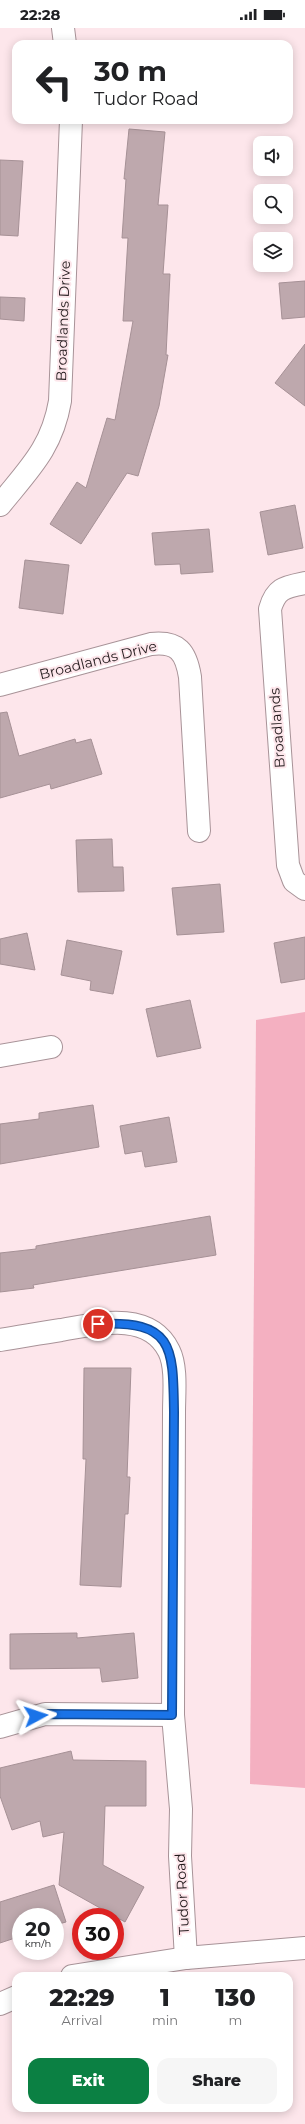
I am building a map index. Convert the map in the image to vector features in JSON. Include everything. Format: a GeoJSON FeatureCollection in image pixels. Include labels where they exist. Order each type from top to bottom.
{"type":"FeatureCollection","features":[{"type":"Feature","properties":{"kind":"street"},"geometry":{"type":"LineString","coordinates":[[63,28],[64,40]]}},
{"type":"Feature","properties":{"kind":"street","name":"Broadlands Drive"},"geometry":{"type":"LineString","coordinates":[[0,505],[38,458],[50,438],[60,401],[71,124]]}},
{"type":"Feature","properties":{"kind":"street","name":"Broadlands"},"geometry":{"type":"LineString","coordinates":[[305,582],[280,590],[273,597],[270,616],[288,865],[294,881],[305,889]]}},
{"type":"Feature","properties":{"kind":"street","name":"Broadlands Drive"},"geometry":{"type":"LineString","coordinates":[[0,685],[151,644],[174,645],[182,652],[188,662],[199,831]]}},
{"type":"Feature","properties":{"kind":"street"},"geometry":{"type":"LineString","coordinates":[[0,1056],[50,1047]]}},
{"type":"Feature","properties":{"kind":"street","name":"Tudor Road"},"geometry":{"type":"LineString","coordinates":[[0,1340],[98,1324],[120,1323],[135,1325],[150,1330],[158,1336],[170,1352],[173,1370],[174,1412],[172,1715],[181,1809],[180,1856],[186,1958]]}},
{"type":"Feature","properties":{"kind":"street"},"geometry":{"type":"LineString","coordinates":[[0,1727],[45,1714],[172,1715]]}},
{"type":"Feature","properties":{"kind":"street"},"geometry":{"type":"LineString","coordinates":[[97,1972],[186,1958],[305,1948]]}},
{"type":"Feature","properties":{"kind":"street"},"geometry":{"type":"LineString","coordinates":[[0,2004],[12,1999]]}},
{"type":"Feature","properties":{"kind":"shaded area"},"geometry":{"type":"Polygon","coordinates":[[[305,1012],[305,1788],[250,1784],[256,1020],[305,1012]]]}},
{"type":"Feature","properties":{"kind":"building"},"geometry":{"type":"Polygon","coordinates":[[[129,129],[165,132],[158,205],[168,205],[163,274],[170,274],[166,355],[168,355],[159,406],[138,476],[127,473],[81,544],[50,524],[77,482],[86,488],[107,418],[115,420],[133,321],[123,321],[128,238],[122,238],[126,179],[124,179],[129,129]]]}},
{"type":"Feature","properties":{"kind":"building"},"geometry":{"type":"Polygon","coordinates":[[[0,160],[23,161],[18,236],[0,235],[0,160]]]}},
{"type":"Feature","properties":{"kind":"building"},"geometry":{"type":"Polygon","coordinates":[[[305,281],[305,317],[282,319],[279,283],[305,281]]]}},
{"type":"Feature","properties":{"kind":"building"},"geometry":{"type":"Polygon","coordinates":[[[0,297],[25,298],[24,321],[0,319],[0,297]]]}},
{"type":"Feature","properties":{"kind":"building"},"geometry":{"type":"Polygon","coordinates":[[[305,344],[305,406],[275,383],[305,344]]]}},
{"type":"Feature","properties":{"kind":"building"},"geometry":{"type":"Polygon","coordinates":[[[295,505],[303,548],[268,555],[260,512],[295,505]]]}},
{"type":"Feature","properties":{"kind":"building"},"geometry":{"type":"Polygon","coordinates":[[[209,529],[213,572],[181,574],[180,564],[155,565],[152,533],[209,529]]]}},
{"type":"Feature","properties":{"kind":"building"},"geometry":{"type":"Polygon","coordinates":[[[25,560],[69,565],[63,614],[19,608],[25,560]]]}},
{"type":"Feature","properties":{"kind":"building"},"geometry":{"type":"Polygon","coordinates":[[[7,712],[19,756],[75,739],[76,743],[91,739],[102,774],[51,789],[50,784],[0,798],[0,713],[7,712]]]}},
{"type":"Feature","properties":{"kind":"building"},"geometry":{"type":"Polygon","coordinates":[[[112,839],[113,867],[123,867],[124,891],[78,892],[76,840],[112,839]]]}},
{"type":"Feature","properties":{"kind":"building"},"geometry":{"type":"Polygon","coordinates":[[[220,884],[224,932],[177,935],[172,888],[220,884]]]}},
{"type":"Feature","properties":{"kind":"building"},"geometry":{"type":"Polygon","coordinates":[[[27,933],[35,970],[0,964],[0,939],[27,933]]]}},
{"type":"Feature","properties":{"kind":"building"},"geometry":{"type":"Polygon","coordinates":[[[305,937],[305,979],[281,983],[274,943],[305,937]]]}},
{"type":"Feature","properties":{"kind":"building"},"geometry":{"type":"Polygon","coordinates":[[[67,940],[122,951],[113,994],[90,990],[91,981],[61,975],[67,940]]]}},
{"type":"Feature","properties":{"kind":"building"},"geometry":{"type":"Polygon","coordinates":[[[190,1000],[201,1048],[157,1057],[146,1009],[190,1000]]]}},
{"type":"Feature","properties":{"kind":"building"},"geometry":{"type":"Polygon","coordinates":[[[93,1105],[99,1147],[0,1164],[0,1124],[39,1119],[39,1113],[93,1105]]]}},
{"type":"Feature","properties":{"kind":"building"},"geometry":{"type":"Polygon","coordinates":[[[169,1117],[177,1162],[145,1167],[142,1151],[125,1154],[120,1126],[169,1117]]]}},
{"type":"Feature","properties":{"kind":"building"},"geometry":{"type":"Polygon","coordinates":[[[210,1216],[216,1255],[33,1285],[34,1288],[0,1292],[0,1253],[36,1249],[36,1246],[210,1216]]]}},
{"type":"Feature","properties":{"kind":"building"},"geometry":{"type":"Polygon","coordinates":[[[84,1368],[131,1368],[127,1477],[130,1477],[128,1514],[125,1514],[121,1587],[80,1585],[86,1459],[83,1459],[84,1368]]]}},
{"type":"Feature","properties":{"kind":"building"},"geometry":{"type":"Polygon","coordinates":[[[77,1633],[77,1638],[134,1633],[138,1678],[102,1682],[100,1668],[10,1669],[10,1634],[77,1633]]]}},
{"type":"Feature","properties":{"kind":"building"},"geometry":{"type":"Polygon","coordinates":[[[71,1751],[73,1760],[146,1761],[146,1806],[105,1806],[103,1865],[144,1887],[125,1922],[124,1908],[100,1908],[59,1885],[64,1832],[43,1837],[40,1821],[12,1830],[0,1796],[0,1768],[71,1751]]]}},
{"type":"Feature","properties":{"kind":"building"},"geometry":{"type":"Polygon","coordinates":[[[54,1885],[61,1908],[12,1908],[12,1939],[0,1943],[0,1902],[54,1885]]]}},
{"type":"Feature","properties":{"kind":"route"},"geometry":{"type":"LineString","coordinates":[[36,1716],[45,1714],[172,1715],[174,1412],[173,1370],[170,1352],[158,1336],[150,1330],[135,1325],[120,1323],[98,1324]]}}]}
